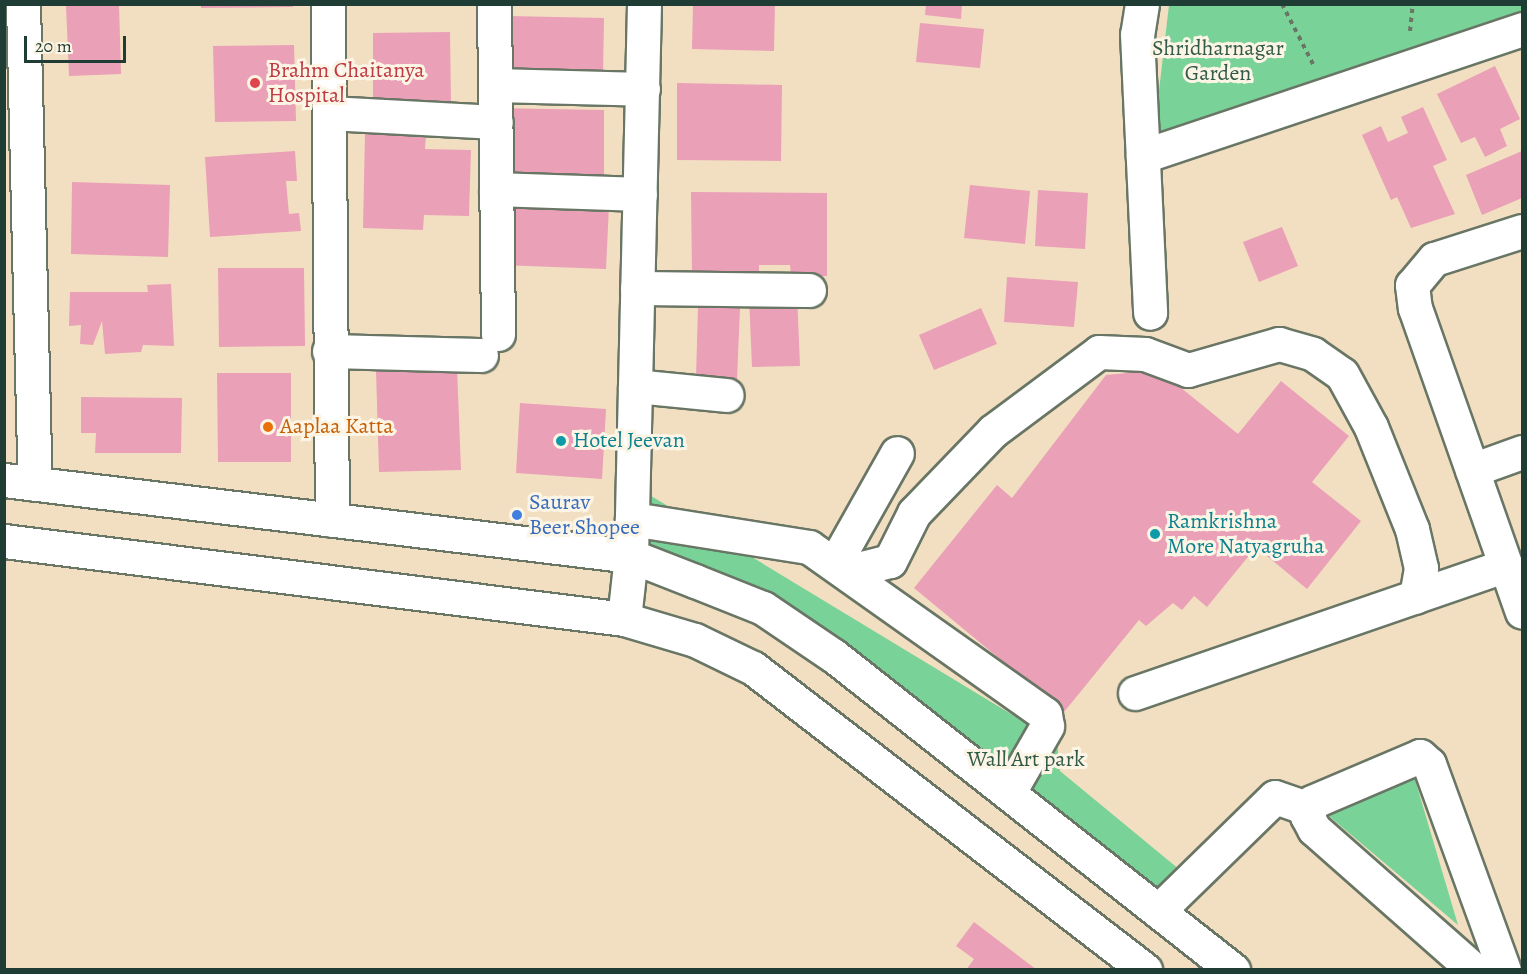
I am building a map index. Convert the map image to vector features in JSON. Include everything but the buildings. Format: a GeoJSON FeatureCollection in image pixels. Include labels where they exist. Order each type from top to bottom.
{"type":"FeatureCollection","features":[{"type":"Feature","properties":{"kind":"street"},"geometry":{"type":"LineString","coordinates":[[23,4],[20,482],[631,556],[763,608],[834,656],[1233,969]]}},
{"type":"Feature","properties":{"kind":"street"},"geometry":{"type":"LineString","coordinates":[[328,4],[332,520]]}},
{"type":"Feature","properties":{"kind":"street"},"geometry":{"type":"LineString","coordinates":[[329,351],[490,344],[496,189],[494,4]]}},
{"type":"Feature","properties":{"kind":"street"},"geometry":{"type":"LineString","coordinates":[[624,619],[631,556],[645,4]]}},
{"type":"Feature","properties":{"kind":"street"},"geometry":{"type":"LineString","coordinates":[[1142,4],[1137,34],[1150,313]]}},
{"type":"Feature","properties":{"kind":"street"},"geometry":{"type":"LineString","coordinates":[[1143,156],[1522,29]]}},
{"type":"Feature","properties":{"kind":"street"},"geometry":{"type":"LineString","coordinates":[[495,85],[643,89]]}},
{"type":"Feature","properties":{"kind":"street"},"geometry":{"type":"LineString","coordinates":[[329,113],[496,122]]}},
{"type":"Feature","properties":{"kind":"street"},"geometry":{"type":"LineString","coordinates":[[496,189],[640,194]]}},
{"type":"Feature","properties":{"kind":"street"},"geometry":{"type":"LineString","coordinates":[[1522,231],[1434,260],[1412,285],[1415,308],[1522,612]]}},
{"type":"Feature","properties":{"kind":"street"},"geometry":{"type":"LineString","coordinates":[[638,288],[809,290]]}},
{"type":"Feature","properties":{"kind":"street"},"geometry":{"type":"LineString","coordinates":[[841,568],[890,561],[914,513],[993,431],[1100,352],[1145,354],[1188,370],[1279,344],[1313,354],[1342,374],[1395,479],[1412,529],[1421,568],[1416,597]]}},
{"type":"Feature","properties":{"kind":"street"},"geometry":{"type":"LineString","coordinates":[[635,386],[727,395]]}},
{"type":"Feature","properties":{"kind":"street"},"geometry":{"type":"LineString","coordinates":[[1472,470],[1522,452]]}},
{"type":"Feature","properties":{"kind":"street"},"geometry":{"type":"LineString","coordinates":[[841,568],[897,453]]}},
{"type":"Feature","properties":{"kind":"street"},"geometry":{"type":"LineString","coordinates":[[632,519],[809,547],[1045,714],[1047,726],[1009,792]]}},
{"type":"Feature","properties":{"kind":"street"},"geometry":{"type":"LineString","coordinates":[[4,542],[624,619],[695,640],[753,669],[1145,969]]}},
{"type":"Feature","properties":{"kind":"street"},"geometry":{"type":"LineString","coordinates":[[1135,693],[1506,565]]}},
{"type":"Feature","properties":{"kind":"street"},"geometry":{"type":"LineString","coordinates":[[1474,969],[1314,829],[1307,816],[1312,802],[1420,756],[1429,764],[1504,969]]}},
{"type":"Feature","properties":{"kind":"street"},"geometry":{"type":"LineString","coordinates":[[1158,911],[1275,797],[1310,809]]}},
{"type":"Feature","properties":{"kind":"path"},"geometry":{"type":"LineString","coordinates":[[1282,4],[1328,95]]}},
{"type":"Feature","properties":{"kind":"green space","name":"Shridharnagar Garden"},"geometry":{"type":"Polygon","coordinates":[[[1169,5],[1522,5],[1522,14],[1153,142],[1169,5]]]}},
{"type":"Feature","properties":{"kind":"green space","name":"Wall Art park"},"geometry":{"type":"Polygon","coordinates":[[[643,491],[1057,742],[1060,771],[1203,889],[1181,917],[768,604],[636,557],[643,491]]]}},
{"type":"Feature","properties":{"kind":"green space"},"geometry":{"type":"Polygon","coordinates":[[[1411,766],[1458,925],[1323,811],[1411,766]]]}},
{"type":"Feature","properties":{"kind":"place","name":"Brahm Chaitanya Hospital"},"geometry":{"type":"Point","coordinates":[255,83]}},
{"type":"Feature","properties":{"kind":"place","name":"Aaplaa Katta"},"geometry":{"type":"Point","coordinates":[268,427]}},
{"type":"Feature","properties":{"kind":"place","name":"Hotel Jeevan"},"geometry":{"type":"Point","coordinates":[561,441]}},
{"type":"Feature","properties":{"kind":"place","name":"Saurav Beer Shopee"},"geometry":{"type":"Point","coordinates":[517,515]}},
{"type":"Feature","properties":{"kind":"place","name":"Ramkrishna More Natyagruha"},"geometry":{"type":"Point","coordinates":[1155,534]}}]}
